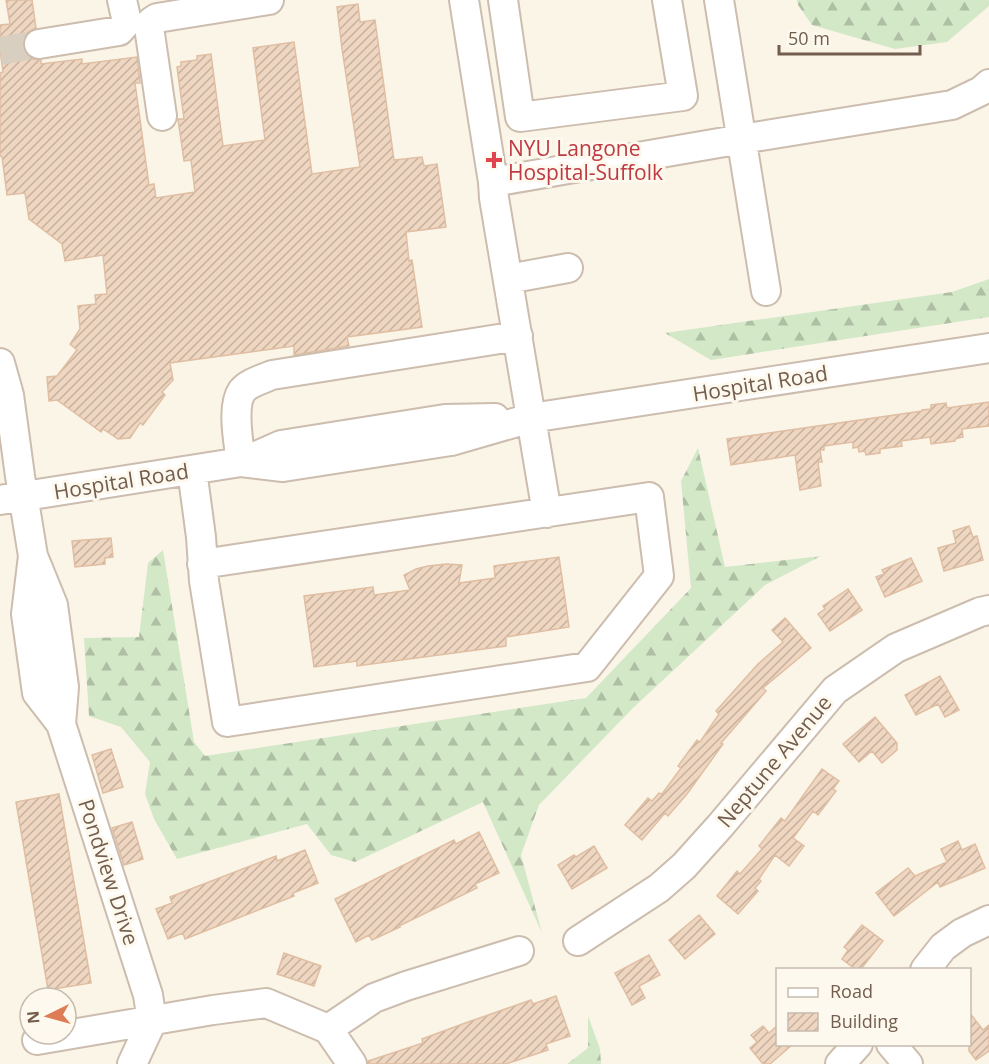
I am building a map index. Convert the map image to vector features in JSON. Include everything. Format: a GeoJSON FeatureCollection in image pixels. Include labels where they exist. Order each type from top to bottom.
{"type":"FeatureCollection","features":[{"type":"Feature","properties":{"kind":"street"},"geometry":{"type":"LineString","coordinates":[[39,44],[119,31],[127,22],[122,0]]}},
{"type":"Feature","properties":{"kind":"street"},"geometry":{"type":"LineString","coordinates":[[162,116],[149,27],[153,20],[269,0]]}},
{"type":"Feature","properties":{"kind":"street"},"geometry":{"type":"LineString","coordinates":[[464,0],[494,182],[494,198],[547,513]]}},
{"type":"Feature","properties":{"kind":"street"},"geometry":{"type":"LineString","coordinates":[[503,0],[520,117],[683,96],[667,0]]}},
{"type":"Feature","properties":{"kind":"street"},"geometry":{"type":"LineString","coordinates":[[719,0],[766,291]]}},
{"type":"Feature","properties":{"kind":"street"},"geometry":{"type":"LineString","coordinates":[[494,182],[952,105],[986,80]]}},
{"type":"Feature","properties":{"kind":"street"},"geometry":{"type":"LineString","coordinates":[[508,279],[568,268]]}},
{"type":"Feature","properties":{"kind":"street"},"geometry":{"type":"LineString","coordinates":[[242,462],[236,411],[242,391],[255,382],[272,375],[518,336]]}},
{"type":"Feature","properties":{"kind":"street","name":"Hospital Road"},"geometry":{"type":"LineString","coordinates":[[12,498],[242,462],[283,467],[451,441],[531,418],[989,348]]}},
{"type":"Feature","properties":{"kind":"street","name":"Pondview Drive"},"geometry":{"type":"LineString","coordinates":[[0,363],[9,395],[6,424],[20,476],[12,498],[53,605],[64,687],[61,724]]}},
{"type":"Feature","properties":{"kind":"street"},"geometry":{"type":"LineString","coordinates":[[192,470],[201,537],[202,564],[227,722],[586,667],[659,576],[649,497],[202,564]]}},
{"type":"Feature","properties":{"kind":"street","name":"Pondview Drive"},"geometry":{"type":"LineString","coordinates":[[33,556],[26,614],[37,693],[61,724],[148,995],[152,1021]]}},
{"type":"Feature","properties":{"kind":"street","name":"Neptune Avenue"},"geometry":{"type":"LineString","coordinates":[[578,941],[659,888],[684,866],[835,690],[896,648],[989,610]]}},
{"type":"Feature","properties":{"kind":"street"},"geometry":{"type":"LineString","coordinates":[[30,648],[58,644]]}},
{"type":"Feature","properties":{"kind":"street"},"geometry":{"type":"LineString","coordinates":[[926,968],[943,947],[962,933],[989,920]]}},
{"type":"Feature","properties":{"kind":"street"},"geometry":{"type":"LineString","coordinates":[[328,1029],[374,998],[519,951]]}},
{"type":"Feature","properties":{"kind":"street"},"geometry":{"type":"LineString","coordinates":[[78,1033],[266,1003],[328,1029],[352,1064]]}},
{"type":"Feature","properties":{"kind":"street"},"geometry":{"type":"LineString","coordinates":[[132,1064],[152,1021]]}},
{"type":"Feature","properties":{"kind":"street"},"geometry":{"type":"LineString","coordinates":[[840,1064],[856,1046]]}},
{"type":"Feature","properties":{"kind":"street"},"geometry":{"type":"LineString","coordinates":[[893,1046],[908,1064]]}},
{"type":"Feature","properties":{"kind":"green space"},"geometry":{"type":"Polygon","coordinates":[[[797,0],[989,0],[989,6],[947,42],[895,49],[812,25],[797,0]]]}},
{"type":"Feature","properties":{"kind":"green space"},"geometry":{"type":"Polygon","coordinates":[[[989,279],[989,317],[711,360],[665,333],[952,292],[989,279]]]}},
{"type":"Feature","properties":{"kind":"green space"},"geometry":{"type":"Polygon","coordinates":[[[698,448],[725,567],[821,556],[765,585],[633,708],[539,805],[521,855],[542,933],[483,802],[355,862],[331,855],[307,824],[177,859],[154,819],[145,794],[150,762],[121,727],[89,716],[84,638],[139,637],[148,563],[163,550],[194,742],[205,756],[586,698],[691,588],[681,481],[698,448]]]}},
{"type":"Feature","properties":{"kind":"green space"},"geometry":{"type":"Polygon","coordinates":[[[588,1016],[600,1049],[601,1064],[567,1064],[588,1048],[588,1016]]]}},
{"type":"Feature","properties":{"kind":"building"},"geometry":{"type":"Polygon","coordinates":[[[6,0],[32,0],[36,28],[28,32],[23,39],[23,46],[27,55],[41,60],[41,64],[82,59],[82,64],[137,57],[140,83],[135,83],[149,185],[154,184],[156,198],[195,192],[191,160],[184,161],[178,119],[184,119],[177,67],[181,66],[181,62],[197,60],[197,56],[211,54],[223,146],[265,140],[253,48],[294,42],[312,174],[360,167],[337,7],[358,4],[360,22],[375,20],[394,160],[422,157],[424,166],[437,164],[446,227],[406,232],[409,261],[412,260],[422,327],[347,337],[349,346],[294,355],[294,346],[170,363],[173,380],[162,392],[165,395],[143,425],[140,423],[130,438],[118,439],[103,429],[101,432],[57,400],[49,401],[47,377],[57,376],[77,350],[70,344],[80,329],[78,306],[96,304],[95,295],[107,294],[103,255],[65,261],[62,244],[29,219],[25,193],[7,195],[0,156],[0,73],[3,72],[0,25],[10,24],[6,0]]]}},
{"type":"Feature","properties":{"kind":"building"},"geometry":{"type":"Polygon","coordinates":[[[989,402],[989,426],[962,429],[963,437],[955,441],[931,444],[930,437],[901,441],[902,446],[880,449],[880,453],[866,455],[865,451],[859,452],[858,447],[853,448],[853,442],[824,446],[824,450],[820,450],[822,462],[818,462],[821,486],[800,490],[795,455],[731,465],[727,439],[922,411],[931,409],[931,405],[946,403],[947,408],[989,402]]]}},
{"type":"Feature","properties":{"kind":"building"},"geometry":{"type":"Polygon","coordinates":[[[969,526],[973,537],[977,536],[983,560],[944,571],[938,548],[956,543],[953,531],[969,526]]]}},
{"type":"Feature","properties":{"kind":"building"},"geometry":{"type":"Polygon","coordinates":[[[111,538],[113,557],[105,558],[105,564],[75,567],[72,541],[111,538]]]}},
{"type":"Feature","properties":{"kind":"building"},"geometry":{"type":"Polygon","coordinates":[[[559,557],[569,627],[506,637],[506,646],[357,666],[357,661],[314,667],[304,596],[373,587],[374,595],[410,590],[404,575],[416,569],[446,564],[462,565],[459,583],[495,578],[494,566],[559,557]]]}},
{"type":"Feature","properties":{"kind":"building"},"geometry":{"type":"Polygon","coordinates":[[[911,558],[922,581],[885,597],[876,577],[884,574],[882,570],[911,558]]]}},
{"type":"Feature","properties":{"kind":"building"},"geometry":{"type":"Polygon","coordinates":[[[848,589],[862,610],[830,631],[818,614],[825,609],[823,606],[848,589]]]}},
{"type":"Feature","properties":{"kind":"building"},"geometry":{"type":"Polygon","coordinates":[[[785,618],[811,648],[763,688],[766,691],[721,743],[723,744],[687,794],[668,816],[665,813],[642,840],[625,825],[648,798],[652,801],[659,793],[662,794],[681,768],[678,766],[697,740],[700,742],[719,714],[716,711],[758,664],[783,642],[772,630],[785,618]]]}},
{"type":"Feature","properties":{"kind":"building"},"geometry":{"type":"Polygon","coordinates":[[[940,676],[959,710],[945,717],[938,704],[916,715],[905,695],[940,676]]]}},
{"type":"Feature","properties":{"kind":"building"},"geometry":{"type":"Polygon","coordinates":[[[875,717],[897,743],[897,750],[882,763],[872,751],[859,762],[843,744],[875,717]]]}},
{"type":"Feature","properties":{"kind":"building"},"geometry":{"type":"Polygon","coordinates":[[[111,749],[123,787],[103,793],[92,755],[111,749]]]}},
{"type":"Feature","properties":{"kind":"building"},"geometry":{"type":"Polygon","coordinates":[[[822,769],[839,781],[833,789],[836,791],[818,815],[813,811],[793,838],[804,846],[789,866],[775,855],[759,879],[761,881],[755,888],[758,891],[738,914],[717,896],[737,871],[740,874],[762,849],[759,846],[781,818],[785,821],[822,769]]]}},
{"type":"Feature","properties":{"kind":"building"},"geometry":{"type":"Polygon","coordinates":[[[59,794],[91,983],[47,986],[16,802],[59,794]]]}},
{"type":"Feature","properties":{"kind":"building"},"geometry":{"type":"Polygon","coordinates":[[[132,822],[143,859],[124,865],[112,828],[132,822]]]}},
{"type":"Feature","properties":{"kind":"building"},"geometry":{"type":"Polygon","coordinates":[[[479,832],[499,873],[475,884],[477,888],[400,927],[372,940],[369,935],[356,942],[335,899],[454,840],[456,844],[479,832]]]}},
{"type":"Feature","properties":{"kind":"building"},"geometry":{"type":"Polygon","coordinates":[[[958,841],[962,850],[975,844],[985,868],[940,887],[938,882],[894,916],[876,893],[908,868],[915,876],[947,862],[941,849],[958,841]]]}},
{"type":"Feature","properties":{"kind":"building"},"geometry":{"type":"Polygon","coordinates":[[[594,846],[607,868],[572,889],[558,865],[594,846]]]}},
{"type":"Feature","properties":{"kind":"building"},"geometry":{"type":"Polygon","coordinates":[[[305,850],[318,883],[293,893],[294,896],[185,939],[183,933],[168,939],[156,909],[172,903],[170,897],[276,856],[277,861],[305,850]]]}},
{"type":"Feature","properties":{"kind":"building"},"geometry":{"type":"Polygon","coordinates":[[[699,915],[715,934],[685,959],[669,940],[699,915]]]}},
{"type":"Feature","properties":{"kind":"building"},"geometry":{"type":"Polygon","coordinates":[[[862,925],[883,941],[862,968],[854,968],[842,959],[848,950],[844,947],[862,925]]]}},
{"type":"Feature","properties":{"kind":"building"},"geometry":{"type":"Polygon","coordinates":[[[284,953],[321,966],[314,986],[277,974],[284,953]]]}},
{"type":"Feature","properties":{"kind":"building"},"geometry":{"type":"Polygon","coordinates":[[[649,955],[660,975],[639,986],[645,998],[632,1005],[615,973],[649,955]]]}},
{"type":"Feature","properties":{"kind":"building"},"geometry":{"type":"Polygon","coordinates":[[[556,996],[570,1036],[546,1044],[548,1050],[506,1064],[368,1064],[368,1061],[423,1043],[422,1039],[468,1022],[531,1000],[533,1004],[556,996]]]}},
{"type":"Feature","properties":{"kind":"building"},"geometry":{"type":"Polygon","coordinates":[[[971,1015],[983,1030],[989,1025],[989,1051],[976,1060],[969,1051],[971,1015]]]}},
{"type":"Feature","properties":{"kind":"building"},"geometry":{"type":"Polygon","coordinates":[[[763,1026],[769,1033],[776,1027],[776,1046],[791,1046],[770,1064],[763,1064],[750,1048],[757,1042],[751,1035],[763,1026]]]}},
{"type":"Feature","properties":{"kind":"tunnel"},"geometry":{"type":"LineString","coordinates":[[0,51],[39,44]]}},
{"type":"Feature","properties":{"kind":"place","name":"NYU Langone Hospital-Suffolk"},"geometry":{"type":"Point","coordinates":[494,160]}}]}
